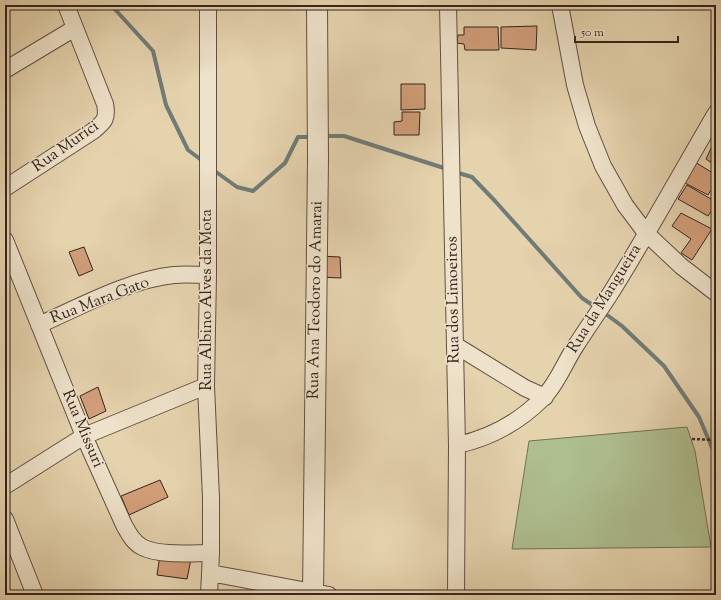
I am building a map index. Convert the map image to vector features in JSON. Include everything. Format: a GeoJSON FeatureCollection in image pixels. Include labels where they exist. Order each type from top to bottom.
{"type":"FeatureCollection","features":[{"type":"Feature","properties":{"kind":"street","name":"Rua Murici"},"geometry":{"type":"LineString","coordinates":[[5,188],[93,131],[103,122],[106,113],[105,104],[66,5]]}},
{"type":"Feature","properties":{"kind":"street","name":"Rua Albino Alves da Mota"},"geometry":{"type":"LineString","coordinates":[[208,5],[208,275],[206,386],[211,498],[209,595]]}},
{"type":"Feature","properties":{"kind":"street","name":"Rua Ana Teodoro do Amarai"},"geometry":{"type":"LineString","coordinates":[[317,5],[319,594]]}},
{"type":"Feature","properties":{"kind":"street","name":"Rua dos Limoeiros"},"geometry":{"type":"LineString","coordinates":[[448,5],[457,446],[456,595]]}},
{"type":"Feature","properties":{"kind":"street"},"geometry":{"type":"LineString","coordinates":[[560,5],[575,85],[586,126],[603,166],[625,205],[646,233],[681,266],[716,293]]}},
{"type":"Feature","properties":{"kind":"street"},"geometry":{"type":"LineString","coordinates":[[5,70],[75,28]]}},
{"type":"Feature","properties":{"kind":"street","name":"Rua da Mangueira"},"geometry":{"type":"LineString","coordinates":[[457,446],[492,434],[514,421],[533,408],[554,385],[574,348],[612,291],[716,113]]}},
{"type":"Feature","properties":{"kind":"street","name":"Rua Missuri"},"geometry":{"type":"LineString","coordinates":[[5,240],[84,436],[131,538],[141,547],[154,552],[211,553]]}},
{"type":"Feature","properties":{"kind":"street","name":"Rua Mara Gato"},"geometry":{"type":"LineString","coordinates":[[39,325],[91,302],[147,281],[174,276],[208,275]]}},
{"type":"Feature","properties":{"kind":"street"},"geometry":{"type":"LineString","coordinates":[[455,345],[525,388],[544,397]]}},
{"type":"Feature","properties":{"kind":"street"},"geometry":{"type":"LineString","coordinates":[[5,486],[84,436],[206,386]]}},
{"type":"Feature","properties":{"kind":"street"},"geometry":{"type":"LineString","coordinates":[[5,519],[35,595]]}},
{"type":"Feature","properties":{"kind":"street"},"geometry":{"type":"LineString","coordinates":[[210,573],[319,594]]}},
{"type":"Feature","properties":{"kind":"path"},"geometry":{"type":"LineString","coordinates":[[692,439],[716,440]]}},
{"type":"Feature","properties":{"kind":"green space"},"geometry":{"type":"Polygon","coordinates":[[[687,427],[695,451],[711,547],[512,549],[529,441],[687,427]]]}},
{"type":"Feature","properties":{"kind":"building"},"geometry":{"type":"Polygon","coordinates":[[[537,26],[536,50],[501,48],[501,27],[537,26]]]}},
{"type":"Feature","properties":{"kind":"building"},"geometry":{"type":"Polygon","coordinates":[[[464,27],[498,27],[499,50],[465,50],[464,44],[457,43],[458,35],[464,35],[464,27]]]}},
{"type":"Feature","properties":{"kind":"building"},"geometry":{"type":"Polygon","coordinates":[[[401,84],[425,84],[425,109],[401,110],[401,84]]]}},
{"type":"Feature","properties":{"kind":"building"},"geometry":{"type":"Polygon","coordinates":[[[402,112],[420,112],[419,135],[394,135],[394,122],[402,121],[402,112]]]}},
{"type":"Feature","properties":{"kind":"building"},"geometry":{"type":"Polygon","coordinates":[[[713,144],[716,145],[716,166],[706,159],[713,144]]]}},
{"type":"Feature","properties":{"kind":"building"},"geometry":{"type":"Polygon","coordinates":[[[695,162],[716,175],[716,182],[708,195],[683,182],[695,162]]]}},
{"type":"Feature","properties":{"kind":"building"},"geometry":{"type":"Polygon","coordinates":[[[687,185],[716,202],[708,216],[678,199],[687,185]]]}},
{"type":"Feature","properties":{"kind":"building"},"geometry":{"type":"Polygon","coordinates":[[[681,213],[712,229],[692,260],[681,253],[691,239],[672,226],[681,213]]]}},
{"type":"Feature","properties":{"kind":"building"},"geometry":{"type":"Polygon","coordinates":[[[84,247],[93,270],[79,276],[69,252],[84,247]]]}},
{"type":"Feature","properties":{"kind":"building"},"geometry":{"type":"Polygon","coordinates":[[[320,256],[340,257],[341,278],[319,277],[320,256]]]}},
{"type":"Feature","properties":{"kind":"building"},"geometry":{"type":"Polygon","coordinates":[[[98,387],[106,411],[89,419],[80,396],[98,387]]]}},
{"type":"Feature","properties":{"kind":"building"},"geometry":{"type":"Polygon","coordinates":[[[160,480],[168,497],[129,515],[121,496],[160,480]]]}},
{"type":"Feature","properties":{"kind":"building"},"geometry":{"type":"Polygon","coordinates":[[[160,555],[191,559],[187,579],[157,575],[160,555]]]}},
{"type":"Feature","properties":{"kind":"waterway"},"geometry":{"type":"LineString","coordinates":[[111,5],[153,51],[166,105],[188,150],[204,162]]}},
{"type":"Feature","properties":{"kind":"waterway"},"geometry":{"type":"LineString","coordinates":[[323,136],[344,136],[447,169]]}},
{"type":"Feature","properties":{"kind":"waterway"},"geometry":{"type":"LineString","coordinates":[[212,169],[237,187],[253,191],[285,163],[298,137],[312,137]]}},
{"type":"Feature","properties":{"kind":"waterway"},"geometry":{"type":"LineString","coordinates":[[455,172],[472,177],[582,298],[597,308]]}},
{"type":"Feature","properties":{"kind":"waterway"},"geometry":{"type":"LineString","coordinates":[[603,312],[622,326],[664,366],[699,417],[716,457]]}}]}
